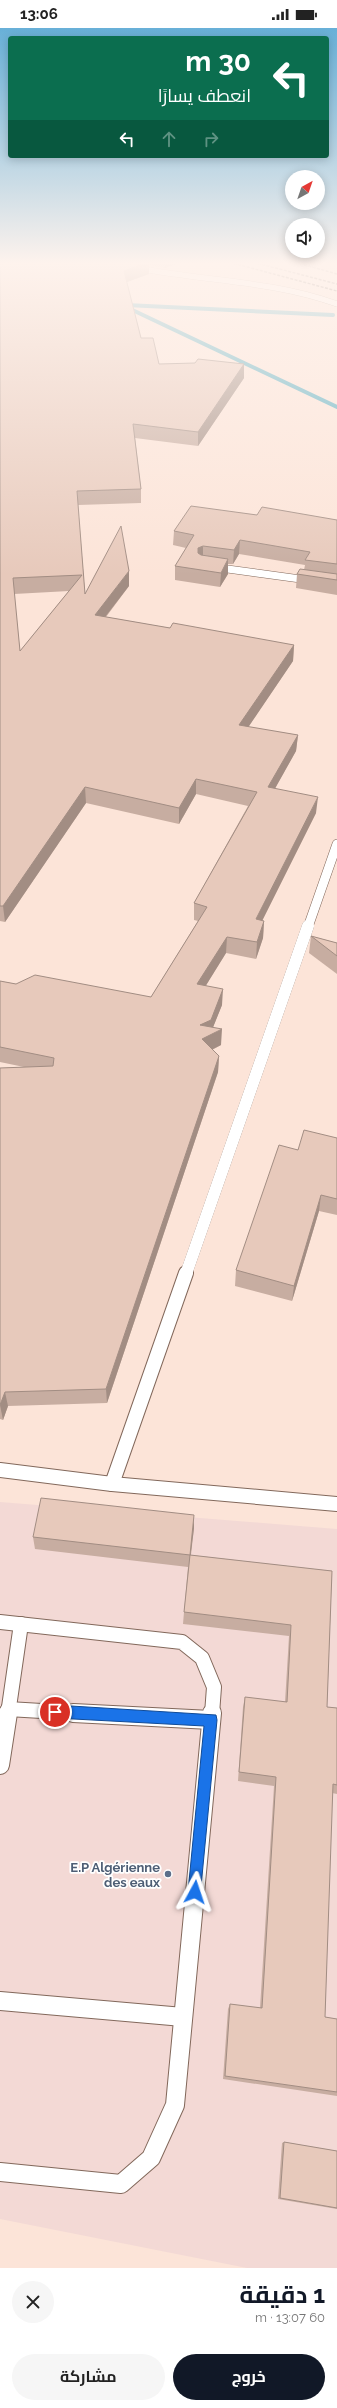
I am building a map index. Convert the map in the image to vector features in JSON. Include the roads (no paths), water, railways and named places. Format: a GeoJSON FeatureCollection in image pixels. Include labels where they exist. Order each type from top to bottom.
{"type":"FeatureCollection","features":[{"type":"Feature","properties":{"kind":"lane"},"geometry":{"type":"LineString","coordinates":[[202,565],[337,584]]}},
{"type":"Feature","properties":{"kind":"lane"},"geometry":{"type":"LineString","coordinates":[[112,1484],[337,844]]}},
{"type":"Feature","properties":{"kind":"lane"},"geometry":{"type":"LineString","coordinates":[[0,1470],[112,1484],[337,1504]]}},
{"type":"Feature","properties":{"kind":"lane"},"geometry":{"type":"LineString","coordinates":[[0,1622],[182,1642],[202,1658],[214,1686],[174,2105],[151,2158],[121,2184],[0,2172]]}},
{"type":"Feature","properties":{"kind":"lane"},"geometry":{"type":"LineString","coordinates":[[0,1765],[21,1624]]}},
{"type":"Feature","properties":{"kind":"lane"},"geometry":{"type":"LineString","coordinates":[[8,1709],[211,1720]]}},
{"type":"Feature","properties":{"kind":"lane"},"geometry":{"type":"LineString","coordinates":[[0,2001],[183,2017]]}},
{"type":"Feature","properties":{"kind":"waterway"},"geometry":{"type":"LineString","coordinates":[[250,366],[337,407]]}},
{"type":"Feature","properties":{"kind":"place","name":"E.P Algérienne des eaux"},"geometry":{"type":"Point","coordinates":[168,1874]}}]}
